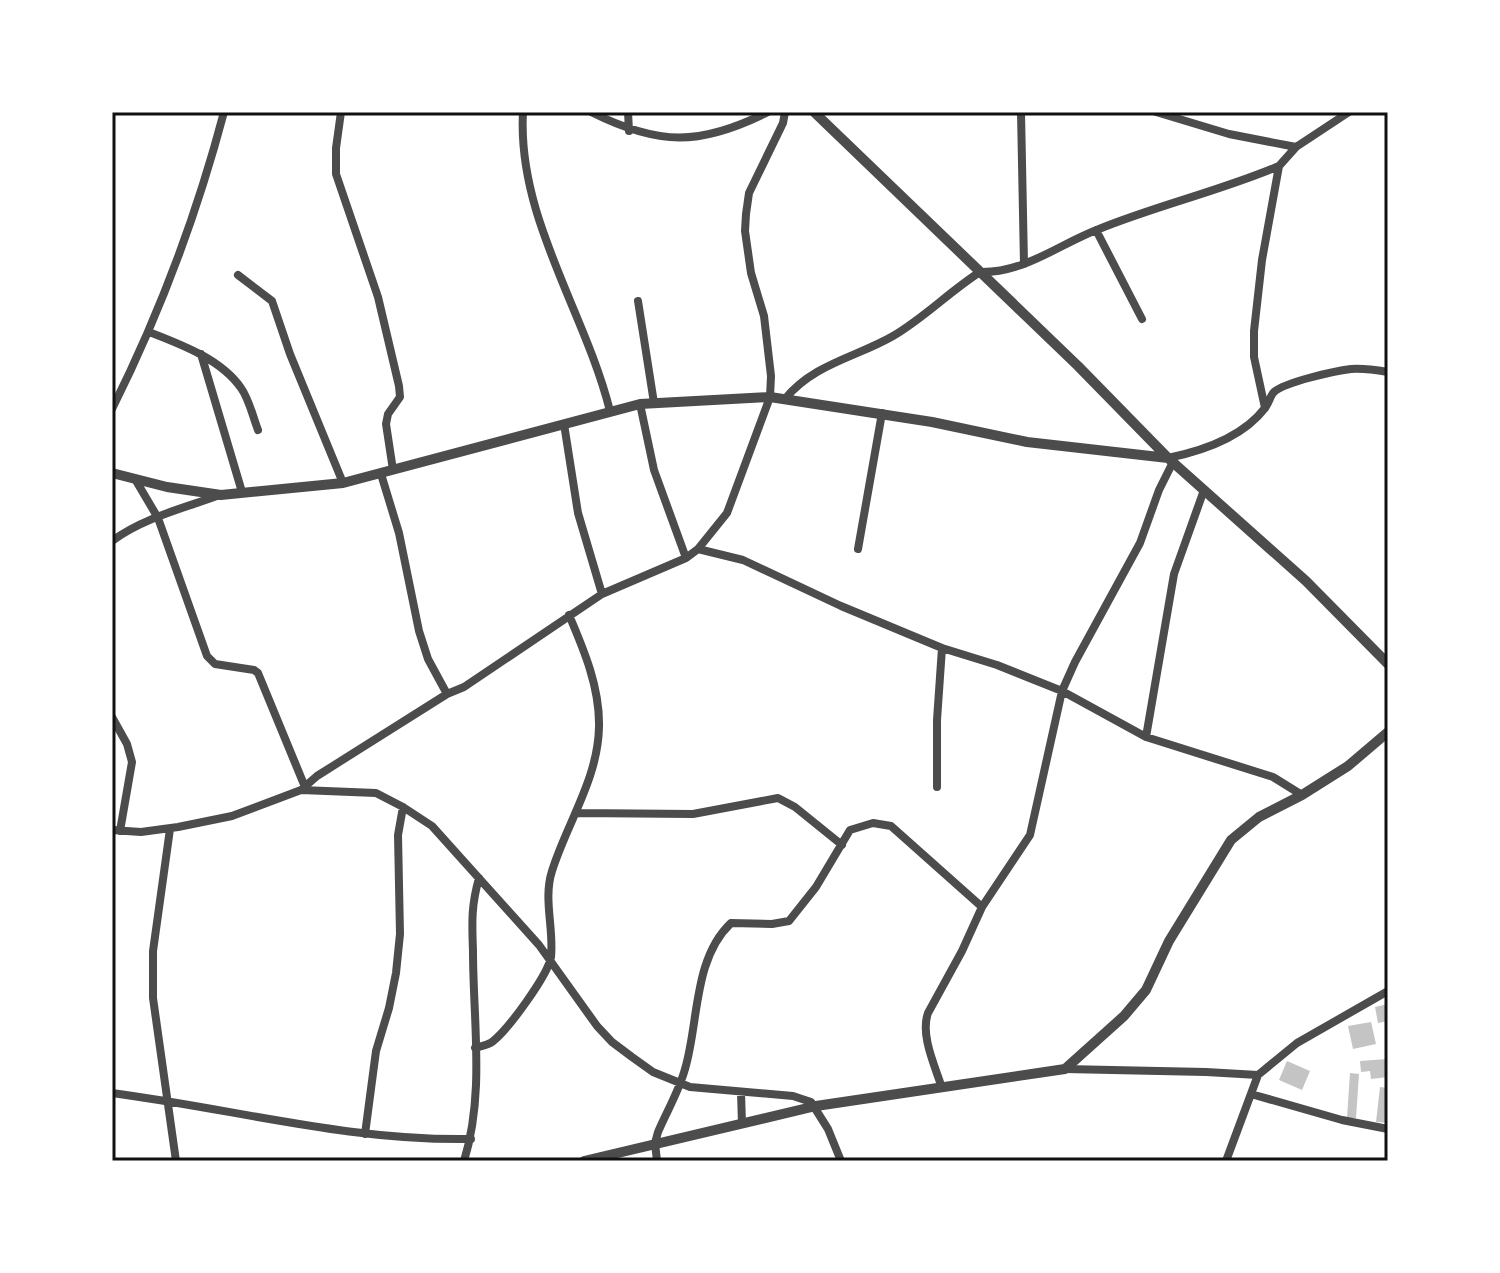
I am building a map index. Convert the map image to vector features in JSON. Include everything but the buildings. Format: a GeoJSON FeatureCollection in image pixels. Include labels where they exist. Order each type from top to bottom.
{"type":"FeatureCollection","features":[{"type":"Feature","properties":{"kind":"street"},"geometry":{"type":"LineString","coordinates":[[112,409],[149,332],[210,166],[224,112]]}},
{"type":"Feature","properties":{"kind":"street"},"geometry":{"type":"LineString","coordinates":[[341,112],[336,174],[378,297],[399,386],[400,397],[388,414],[386,424],[393,470]]}},
{"type":"Feature","properties":{"kind":"street"},"geometry":{"type":"LineString","coordinates":[[523,112],[530,189],[563,286],[601,377],[610,411]]}},
{"type":"Feature","properties":{"kind":"street"},"geometry":{"type":"LineString","coordinates":[[591,112],[629,131],[692,139],[715,135],[768,112]]}},
{"type":"Feature","properties":{"kind":"street"},"geometry":{"type":"LineString","coordinates":[[628,112],[629,131]]}},
{"type":"Feature","properties":{"kind":"street"},"geometry":{"type":"LineString","coordinates":[[112,717],[127,744],[132,762],[116,830],[141,832],[170,829],[232,816],[303,789],[317,776],[447,694],[464,687],[602,594],[686,558],[698,549],[727,513],[770,397],[771,376],[765,327],[751,273],[745,231],[749,193],[783,123],[785,112]]}},
{"type":"Feature","properties":{"kind":"street"},"geometry":{"type":"LineString","coordinates":[[814,112],[1078,366],[1170,460],[1306,581],[1388,664]]}},
{"type":"Feature","properties":{"kind":"street"},"geometry":{"type":"LineString","coordinates":[[1021,112],[1024,264]]}},
{"type":"Feature","properties":{"kind":"street"},"geometry":{"type":"LineString","coordinates":[[1156,112],[1176,115],[1229,134],[1296,147]]}},
{"type":"Feature","properties":{"kind":"street"},"geometry":{"type":"LineString","coordinates":[[785,399],[794,388],[818,371],[893,335],[980,272],[1024,264],[1096,230],[1279,166],[1296,147],[1349,112]]}},
{"type":"Feature","properties":{"kind":"street"},"geometry":{"type":"LineString","coordinates":[[1265,408],[1254,357],[1254,331],[1262,260],[1279,166]]}},
{"type":"Feature","properties":{"kind":"street"},"geometry":{"type":"LineString","coordinates":[[1096,230],[1142,319]]}},
{"type":"Feature","properties":{"kind":"street"},"geometry":{"type":"LineString","coordinates":[[238,275],[272,301],[343,483]]}},
{"type":"Feature","properties":{"kind":"street"},"geometry":{"type":"LineString","coordinates":[[638,301],[654,403]]}},
{"type":"Feature","properties":{"kind":"street"},"geometry":{"type":"LineString","coordinates":[[149,332],[201,353],[241,388],[258,430]]}},
{"type":"Feature","properties":{"kind":"street"},"geometry":{"type":"LineString","coordinates":[[201,353],[242,492]]}},
{"type":"Feature","properties":{"kind":"street"},"geometry":{"type":"LineString","coordinates":[[112,541],[124,532],[221,495],[343,483],[640,404],[770,397],[882,413],[1027,442],[1170,460],[1228,438],[1265,408],[1274,392],[1298,382],[1352,369],[1388,372]]}},
{"type":"Feature","properties":{"kind":"street"},"geometry":{"type":"LineString","coordinates":[[640,404],[654,470],[686,558]]}},
{"type":"Feature","properties":{"kind":"street"},"geometry":{"type":"LineString","coordinates":[[858,549],[882,413]]}},
{"type":"Feature","properties":{"kind":"street"},"geometry":{"type":"LineString","coordinates":[[564,424],[578,513],[602,594]]}},
{"type":"Feature","properties":{"kind":"street"},"geometry":{"type":"LineString","coordinates":[[942,1088],[925,1021],[982,907],[1030,835],[1062,691],[1140,543],[1170,460]]}},
{"type":"Feature","properties":{"kind":"street"},"geometry":{"type":"LineString","coordinates":[[112,473],[167,487],[221,495]]}},
{"type":"Feature","properties":{"kind":"street"},"geometry":{"type":"LineString","coordinates":[[381,474],[399,533],[419,631],[428,659],[447,694]]}},
{"type":"Feature","properties":{"kind":"street"},"geometry":{"type":"LineString","coordinates":[[135,478],[158,518],[207,656],[215,664],[258,673],[303,789]]}},
{"type":"Feature","properties":{"kind":"street"},"geometry":{"type":"LineString","coordinates":[[1146,737],[1174,574],[1204,490]]}},
{"type":"Feature","properties":{"kind":"street"},"geometry":{"type":"LineString","coordinates":[[698,549],[743,560],[841,606],[942,648],[997,665],[1062,691],[1146,737],[1273,777],[1302,795]]}},
{"type":"Feature","properties":{"kind":"street"},"geometry":{"type":"LineString","coordinates":[[475,1048],[490,1043],[510,1024],[551,959],[550,875],[577,813],[594,762],[599,728],[597,696],[569,615]]}},
{"type":"Feature","properties":{"kind":"street"},"geometry":{"type":"LineString","coordinates":[[937,787],[937,720],[942,648]]}},
{"type":"Feature","properties":{"kind":"street"},"geometry":{"type":"LineString","coordinates":[[1065,1069],[1124,1016],[1146,990],[1169,941],[1231,840],[1259,817],[1348,766],[1388,732]]}},
{"type":"Feature","properties":{"kind":"street"},"geometry":{"type":"LineString","coordinates":[[303,789],[376,793],[432,826],[551,959],[597,1026],[612,1042],[653,1072],[680,1084],[793,1096],[816,1106],[841,1161]]}},
{"type":"Feature","properties":{"kind":"street"},"geometry":{"type":"LineString","coordinates":[[577,813],[693,814],[778,798],[795,807],[842,845]]}},
{"type":"Feature","properties":{"kind":"street"},"geometry":{"type":"LineString","coordinates":[[365,1134],[376,1051],[396,973],[400,934],[398,835],[403,807]]}},
{"type":"Feature","properties":{"kind":"street"},"geometry":{"type":"LineString","coordinates":[[657,1161],[655,1143],[680,1084],[709,958],[723,931],[731,923],[772,924],[789,921],[816,887],[850,830],[873,823],[891,826],[982,907]]}},
{"type":"Feature","properties":{"kind":"street"},"geometry":{"type":"LineString","coordinates":[[170,829],[153,951],[153,998],[176,1161]]}},
{"type":"Feature","properties":{"kind":"street"},"geometry":{"type":"LineString","coordinates":[[464,1161],[471,1139],[476,1097],[471,984],[472,903],[479,878]]}},
{"type":"Feature","properties":{"kind":"street"},"geometry":{"type":"LineString","coordinates":[[1226,1161],[1258,1075],[1297,1043],[1388,991]]}},
{"type":"Feature","properties":{"kind":"street"},"geometry":{"type":"LineString","coordinates":[[584,1161],[816,1106],[1065,1069],[1258,1075]]}},
{"type":"Feature","properties":{"kind":"street"},"geometry":{"type":"LineString","coordinates":[[741,1092],[742,1124]]}},
{"type":"Feature","properties":{"kind":"street"},"geometry":{"type":"LineString","coordinates":[[112,1093],[365,1134],[416,1140],[471,1139]]}},
{"type":"Feature","properties":{"kind":"street"},"geometry":{"type":"LineString","coordinates":[[1251,1094],[1342,1120],[1388,1129]]}}]}
